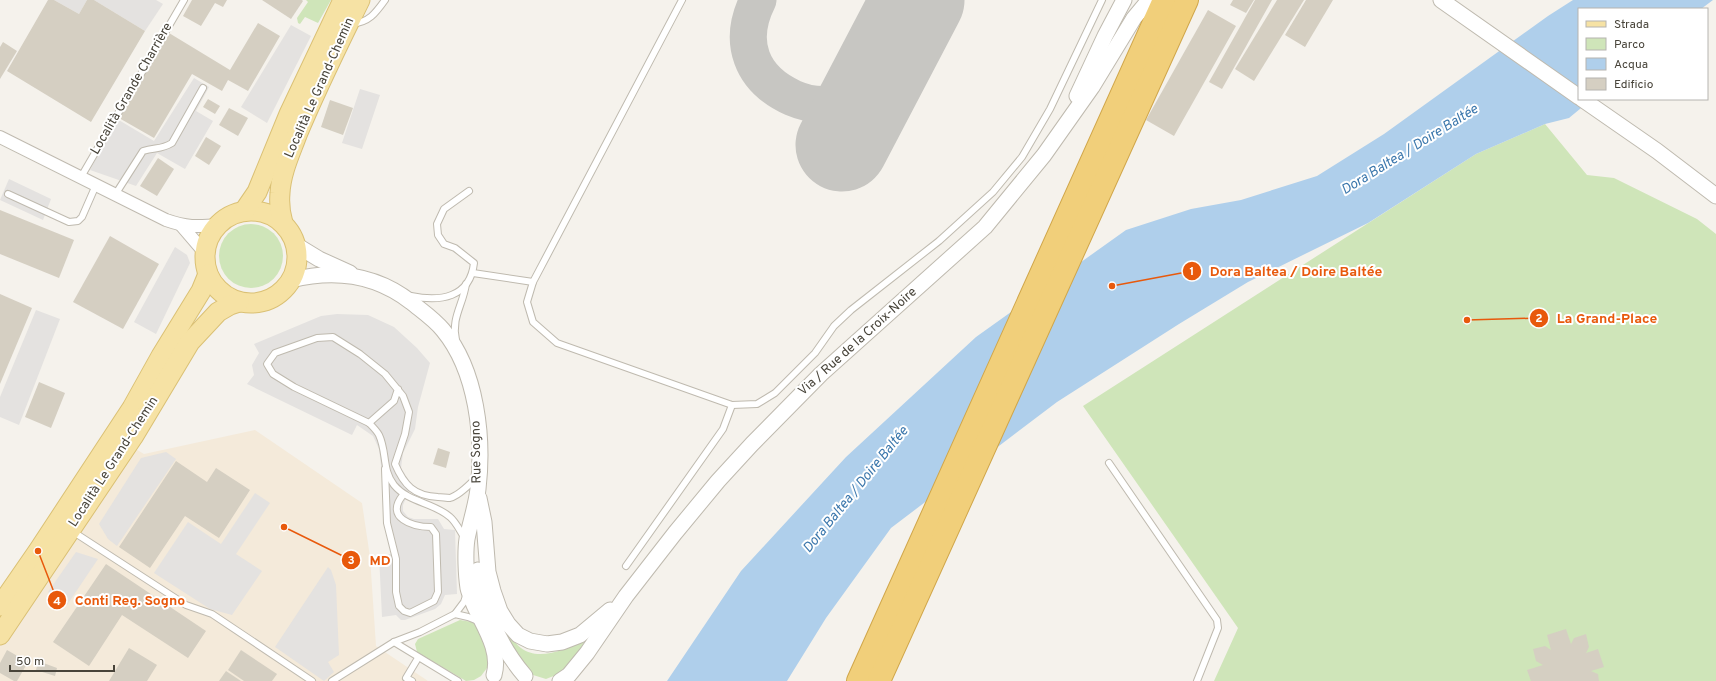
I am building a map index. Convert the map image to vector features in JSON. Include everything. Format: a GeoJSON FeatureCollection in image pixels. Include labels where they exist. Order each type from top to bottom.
{"type":"FeatureCollection","features":[{"type":"Feature","properties":{"kind":"highway"},"geometry":{"type":"LineString","coordinates":[[858,681],[1164,0]]}},
{"type":"Feature","properties":{"kind":"highway"},"geometry":{"type":"LineString","coordinates":[[879,681],[1187,0]]}},
{"type":"Feature","properties":{"kind":"main road","name":"Località Le Grand-Chemin"},"geometry":{"type":"LineString","coordinates":[[244,211],[257,192],[289,114],[343,0]]}},
{"type":"Feature","properties":{"kind":"main road","name":"Località Le Grand-Chemin"},"geometry":{"type":"LineString","coordinates":[[283,223],[264,212],[244,211],[226,219],[218,225],[210,236],[205,253],[208,274],[222,293],[239,302],[248,303],[267,301],[283,290],[291,280],[297,262],[296,245],[283,223],[279,208],[282,178],[288,157],[319,85],[360,0]]}},
{"type":"Feature","properties":{"kind":"main road","name":"Località Le Grand-Chemin"},"geometry":{"type":"LineString","coordinates":[[0,606],[132,408],[161,356],[201,291],[208,274]]}},
{"type":"Feature","properties":{"kind":"main road","name":"Località Le Grand-Chemin"},"geometry":{"type":"LineString","coordinates":[[0,634],[133,437],[190,342],[218,312],[239,302]]}},
{"type":"Feature","properties":{"kind":"street","name":"Via / Rue de la Croix-Noire"},"geometry":{"type":"LineString","coordinates":[[1064,127],[1105,36],[1124,0]]}},
{"type":"Feature","properties":{"kind":"street","name":"Via / Rue de la Croix-Noire"},"geometry":{"type":"LineString","coordinates":[[560,681],[569,675],[587,653],[626,596],[718,481],[821,374],[985,227],[1014,193],[1064,127],[1092,87],[1134,18],[1148,0]]}},
{"type":"Feature","properties":{"kind":"street"},"geometry":{"type":"LineString","coordinates":[[1441,0],[1578,96]]}},
{"type":"Feature","properties":{"kind":"street"},"geometry":{"type":"LineString","coordinates":[[1583,100],[1657,151],[1716,196]]}},
{"type":"Feature","properties":{"kind":"street"},"geometry":{"type":"LineString","coordinates":[[0,137],[147,211],[181,225],[194,227],[218,225]]}},
{"type":"Feature","properties":{"kind":"street"},"geometry":{"type":"LineString","coordinates":[[181,225],[205,253]]}},
{"type":"Feature","properties":{"kind":"street","name":"Rue Sogno"},"geometry":{"type":"LineString","coordinates":[[296,245],[318,259],[358,276],[381,283],[401,294],[425,312],[443,330],[460,356],[476,406],[479,436],[478,483],[467,541],[468,589],[495,652],[497,665],[490,678]]}},
{"type":"Feature","properties":{"kind":"street","name":"Rue Sogno"},"geometry":{"type":"LineString","coordinates":[[291,280],[315,276],[358,276]]}},
{"type":"Feature","properties":{"kind":"street"},"geometry":{"type":"LineString","coordinates":[[478,483],[480,504],[484,522],[488,572],[500,611],[518,636],[530,641],[547,644],[562,642],[580,635],[626,596]]}},
{"type":"Feature","properties":{"kind":"street"},"geometry":{"type":"LineString","coordinates":[[480,504],[476,555],[483,595],[500,638],[512,661],[529,678]]}},
{"type":"Feature","properties":{"kind":"street","name":"Via / Rue de la Croix-Noire"},"geometry":{"type":"LineString","coordinates":[[576,681],[604,640],[654,560]]}},
{"type":"Feature","properties":{"kind":"street"},"geometry":{"type":"LineString","coordinates":[[490,678],[509,672],[529,678]]}},
{"type":"Feature","properties":{"kind":"lane","name":"Località Grande Charrière"},"geometry":{"type":"LineString","coordinates":[[80,177],[184,0]]}},
{"type":"Feature","properties":{"kind":"lane"},"geometry":{"type":"LineString","coordinates":[[348,24],[363,23],[376,13],[385,0]]}},
{"type":"Feature","properties":{"kind":"lane"},"geometry":{"type":"LineString","coordinates":[[682,0],[533,282],[527,302],[533,322],[557,343],[732,405],[756,404],[775,393],[814,353],[834,326],[851,310],[939,241],[993,192],[1022,157],[1046,116],[1102,0]]}},
{"type":"Feature","properties":{"kind":"lane"},"geometry":{"type":"LineString","coordinates":[[115,195],[143,151],[153,148],[164,148],[172,143],[203,88]]}},
{"type":"Feature","properties":{"kind":"lane"},"geometry":{"type":"LineString","coordinates":[[8,194],[70,222],[78,221],[82,217],[96,185]]}},
{"type":"Feature","properties":{"kind":"lane"},"geometry":{"type":"LineString","coordinates":[[460,356],[454,330],[456,314],[466,284],[473,273],[474,263],[455,248],[444,244],[438,235],[437,224],[444,209],[469,191]]}},
{"type":"Feature","properties":{"kind":"lane"},"geometry":{"type":"LineString","coordinates":[[473,273],[533,282]]}},
{"type":"Feature","properties":{"kind":"lane"},"geometry":{"type":"LineString","coordinates":[[401,294],[430,299],[440,299],[451,296],[466,284]]}},
{"type":"Feature","properties":{"kind":"lane"},"geometry":{"type":"LineString","coordinates":[[403,495],[397,505],[398,513],[402,520],[419,527],[431,527],[436,534],[438,592],[434,602],[410,613],[404,611],[398,606],[396,592],[396,558],[387,523],[385,469],[383,449],[379,434],[369,423],[294,387],[273,374],[267,364],[275,353],[317,338],[333,337],[360,354],[380,370],[398,389],[403,396],[409,412],[405,434],[395,464],[402,480],[415,492],[431,497],[450,498],[478,483]]}},
{"type":"Feature","properties":{"kind":"lane"},"geometry":{"type":"LineString","coordinates":[[369,423],[394,401],[398,389]]}},
{"type":"Feature","properties":{"kind":"lane"},"geometry":{"type":"LineString","coordinates":[[626,566],[723,429],[732,405]]}},
{"type":"Feature","properties":{"kind":"lane"},"geometry":{"type":"LineString","coordinates":[[1109,463],[1217,620],[1218,628],[1197,681]]}},
{"type":"Feature","properties":{"kind":"lane"},"geometry":{"type":"LineString","coordinates":[[385,469],[393,484],[403,495],[437,509],[450,517],[467,541]]}},
{"type":"Feature","properties":{"kind":"lane"},"geometry":{"type":"LineString","coordinates":[[70,531],[186,605],[212,614],[312,681]]}},
{"type":"Feature","properties":{"kind":"lane"},"geometry":{"type":"LineString","coordinates":[[332,681],[394,642],[420,632],[455,614],[464,602],[468,589]]}},
{"type":"Feature","properties":{"kind":"lane"},"geometry":{"type":"LineString","coordinates":[[455,614],[468,617],[482,623]]}},
{"type":"Feature","properties":{"kind":"lane"},"geometry":{"type":"LineString","coordinates":[[394,642],[458,681]]}},
{"type":"Feature","properties":{"kind":"lane"},"geometry":{"type":"LineString","coordinates":[[412,681],[406,678],[418,658]]}},
{"type":"Feature","properties":{"kind":"shaded area"},"geometry":{"type":"Polygon","coordinates":[[[54,0],[87,0],[79,14],[54,0]]]}},
{"type":"Feature","properties":{"kind":"shaded area"},"geometry":{"type":"Polygon","coordinates":[[[94,0],[156,0],[163,4],[145,31],[94,0]]]}},
{"type":"Feature","properties":{"kind":"shaded area"},"geometry":{"type":"Polygon","coordinates":[[[291,25],[311,36],[267,123],[241,107],[291,25]]]}},
{"type":"Feature","properties":{"kind":"shaded area"},"geometry":{"type":"Polygon","coordinates":[[[194,78],[209,87],[196,111],[213,121],[185,169],[157,153],[136,186],[90,170],[117,119],[154,141],[194,78]]]}},
{"type":"Feature","properties":{"kind":"shaded area"},"geometry":{"type":"Polygon","coordinates":[[[360,89],[380,95],[362,149],[342,143],[360,89]]]}},
{"type":"Feature","properties":{"kind":"shaded area"},"geometry":{"type":"Polygon","coordinates":[[[9,179],[51,199],[43,220],[0,200],[9,179]]]}},
{"type":"Feature","properties":{"kind":"shaded area"},"geometry":{"type":"Polygon","coordinates":[[[175,247],[187,255],[190,263],[156,334],[134,322],[175,247]]]}},
{"type":"Feature","properties":{"kind":"shaded area"},"geometry":{"type":"Polygon","coordinates":[[[36,310],[60,319],[19,425],[0,417],[0,397],[36,310]]]}},
{"type":"Feature","properties":{"kind":"shaded area"},"geometry":{"type":"Polygon","coordinates":[[[337,314],[368,315],[394,327],[417,348],[430,363],[418,407],[415,429],[403,453],[401,468],[412,485],[403,505],[403,511],[408,517],[414,519],[438,519],[444,529],[455,530],[457,594],[445,595],[441,604],[435,609],[405,620],[401,620],[396,615],[382,617],[379,555],[392,554],[379,449],[373,436],[357,425],[352,435],[247,384],[254,375],[252,365],[259,353],[254,344],[321,316],[337,314]]]}},
{"type":"Feature","properties":{"kind":"shaded area"},"geometry":{"type":"Polygon","coordinates":[[[255,430],[362,503],[370,557],[376,646],[428,681],[0,681],[0,644],[134,448],[144,454],[255,430]]]}},
{"type":"Feature","properties":{"kind":"shaded area"},"geometry":{"type":"Polygon","coordinates":[[[166,452],[176,459],[117,546],[108,539],[99,524],[141,458],[166,452]]]}},
{"type":"Feature","properties":{"kind":"shaded area"},"geometry":{"type":"Polygon","coordinates":[[[255,493],[270,503],[236,554],[262,571],[232,615],[210,609],[154,573],[188,522],[221,544],[255,493]]]}},
{"type":"Feature","properties":{"kind":"shaded area"},"geometry":{"type":"Polygon","coordinates":[[[76,552],[98,559],[67,605],[48,592],[76,552]]]}},
{"type":"Feature","properties":{"kind":"shaded area"},"geometry":{"type":"Polygon","coordinates":[[[328,567],[331,570],[336,585],[339,655],[328,662],[334,672],[324,681],[275,647],[328,567]]]}},
{"type":"Feature","properties":{"kind":"green space"},"geometry":{"type":"Polygon","coordinates":[[[306,0],[331,0],[318,23],[305,17],[300,24],[298,23],[297,18],[308,2],[306,0]]]}},
{"type":"Feature","properties":{"kind":"green space"},"geometry":{"type":"Polygon","coordinates":[[[1545,124],[1587,175],[1614,178],[1697,219],[1716,234],[1716,681],[1214,681],[1238,628],[1083,406],[1476,154],[1545,124]]]}},
{"type":"Feature","properties":{"kind":"green space"},"geometry":{"type":"Polygon","coordinates":[[[251,224],[269,230],[277,238],[283,256],[277,274],[269,282],[251,288],[233,282],[225,274],[219,256],[225,238],[233,230],[251,224]]]}},
{"type":"Feature","properties":{"kind":"green space"},"geometry":{"type":"Polygon","coordinates":[[[460,620],[472,622],[479,628],[490,656],[487,668],[481,676],[474,680],[466,681],[417,652],[415,644],[418,639],[460,620]]]}},
{"type":"Feature","properties":{"kind":"green space"},"geometry":{"type":"Polygon","coordinates":[[[508,635],[521,648],[536,654],[544,654],[562,650],[585,641],[572,663],[561,673],[546,679],[533,675],[522,665],[514,652],[508,635]]]}},
{"type":"Feature","properties":{"kind":"water"},"geometry":{"type":"Polygon","coordinates":[[[1573,0],[1713,0],[1702,8],[1578,8],[1578,100],[1591,100],[1569,118],[1545,124],[1476,154],[1368,223],[1248,282],[1057,402],[891,528],[826,618],[787,681],[667,681],[741,571],[846,457],[976,337],[1126,230],[1191,209],[1241,200],[1317,176],[1384,134],[1548,16],[1573,0]]]}},
{"type":"Feature","properties":{"kind":"building"},"geometry":{"type":"Polygon","coordinates":[[[48,0],[54,0],[79,14],[87,0],[94,0],[145,31],[91,122],[7,71],[48,0]]]}},
{"type":"Feature","properties":{"kind":"building"},"geometry":{"type":"Polygon","coordinates":[[[192,0],[227,0],[223,7],[215,3],[201,26],[183,16],[192,0]]]}},
{"type":"Feature","properties":{"kind":"building"},"geometry":{"type":"Polygon","coordinates":[[[262,0],[302,0],[303,1],[291,19],[262,0]]]}},
{"type":"Feature","properties":{"kind":"building"},"geometry":{"type":"Polygon","coordinates":[[[1233,0],[1254,0],[1246,13],[1230,5],[1233,0]]]}},
{"type":"Feature","properties":{"kind":"building"},"geometry":{"type":"Polygon","coordinates":[[[1255,0],[1272,0],[1222,89],[1209,82],[1255,0]]]}},
{"type":"Feature","properties":{"kind":"building"},"geometry":{"type":"Polygon","coordinates":[[[1277,0],[1304,0],[1254,81],[1235,69],[1277,0]]]}},
{"type":"Feature","properties":{"kind":"building"},"geometry":{"type":"Polygon","coordinates":[[[1306,0],[1333,0],[1305,47],[1285,35],[1306,0]]]}},
{"type":"Feature","properties":{"kind":"building"},"geometry":{"type":"Polygon","coordinates":[[[1208,10],[1236,26],[1174,136],[1146,120],[1208,10]]]}},
{"type":"Feature","properties":{"kind":"building"},"geometry":{"type":"Polygon","coordinates":[[[258,23],[280,36],[248,91],[228,80],[222,91],[192,74],[154,138],[119,118],[169,33],[230,70],[258,23]]]}},
{"type":"Feature","properties":{"kind":"building"},"geometry":{"type":"Polygon","coordinates":[[[3,42],[17,51],[0,79],[0,47],[3,42]]]}},
{"type":"Feature","properties":{"kind":"building"},"geometry":{"type":"Polygon","coordinates":[[[208,99],[220,106],[215,114],[203,107],[208,99]]]}},
{"type":"Feature","properties":{"kind":"building"},"geometry":{"type":"Polygon","coordinates":[[[330,100],[353,108],[343,135],[321,127],[330,100]]]}},
{"type":"Feature","properties":{"kind":"building"},"geometry":{"type":"Polygon","coordinates":[[[229,108],[248,118],[238,136],[219,125],[229,108]]]}},
{"type":"Feature","properties":{"kind":"building"},"geometry":{"type":"Polygon","coordinates":[[[206,137],[221,146],[209,165],[195,156],[206,137]]]}},
{"type":"Feature","properties":{"kind":"building"},"geometry":{"type":"Polygon","coordinates":[[[158,158],[174,169],[157,196],[140,186],[158,158]]]}},
{"type":"Feature","properties":{"kind":"building"},"geometry":{"type":"Polygon","coordinates":[[[0,210],[74,240],[59,278],[0,254],[0,210]]]}},
{"type":"Feature","properties":{"kind":"building"},"geometry":{"type":"Polygon","coordinates":[[[110,236],[159,264],[123,329],[73,302],[110,236]]]}},
{"type":"Feature","properties":{"kind":"building"},"geometry":{"type":"Polygon","coordinates":[[[0,294],[32,308],[0,384],[0,294]]]}},
{"type":"Feature","properties":{"kind":"building"},"geometry":{"type":"Polygon","coordinates":[[[39,382],[65,393],[51,428],[25,417],[39,382]]]}},
{"type":"Feature","properties":{"kind":"building"},"geometry":{"type":"Polygon","coordinates":[[[438,448],[450,452],[446,468],[433,464],[438,448]]]}},
{"type":"Feature","properties":{"kind":"building"},"geometry":{"type":"Polygon","coordinates":[[[176,461],[207,482],[216,468],[250,490],[219,538],[185,516],[150,568],[119,547],[176,461]]]}},
{"type":"Feature","properties":{"kind":"building"},"geometry":{"type":"Polygon","coordinates":[[[106,564],[206,631],[188,658],[122,615],[89,666],[53,642],[106,564]]]}},
{"type":"Feature","properties":{"kind":"building"},"geometry":{"type":"Polygon","coordinates":[[[1566,629],[1571,644],[1574,638],[1586,634],[1589,647],[1586,653],[1598,649],[1604,667],[1591,671],[1598,674],[1599,681],[1531,681],[1527,670],[1543,665],[1536,661],[1533,649],[1545,646],[1551,650],[1547,635],[1566,629]]]}},
{"type":"Feature","properties":{"kind":"building"},"geometry":{"type":"Polygon","coordinates":[[[129,648],[157,665],[147,681],[109,681],[129,648]]]}},
{"type":"Feature","properties":{"kind":"building"},"geometry":{"type":"Polygon","coordinates":[[[7,650],[28,662],[17,681],[14,681],[0,673],[0,663],[7,650]]]}},
{"type":"Feature","properties":{"kind":"building"},"geometry":{"type":"Polygon","coordinates":[[[241,650],[277,674],[272,681],[244,681],[228,670],[241,650]]]}},
{"type":"Feature","properties":{"kind":"building"},"geometry":{"type":"Polygon","coordinates":[[[38,661],[57,668],[55,676],[36,670],[38,661]]]}},
{"type":"Feature","properties":{"kind":"building"},"geometry":{"type":"Polygon","coordinates":[[[226,671],[241,681],[219,681],[226,671]]]}},
{"type":"Feature","properties":{"kind":"taxiway"},"geometry":{"type":"LineString","coordinates":[[758,0],[752,15],[749,30],[749,44],[752,58],[758,70],[767,81],[793,98],[817,104],[832,104],[847,100],[860,93],[869,85],[885,62]]}},
{"type":"Feature","properties":{"kind":"runway"},"geometry":{"type":"LineString","coordinates":[[842,145],[918,0]]}},
{"type":"Feature","properties":{"kind":"place","name":"Dora Baltea / Doire Baltée"},"geometry":{"type":"Point","coordinates":[1112,286]}},
{"type":"Feature","properties":{"kind":"place","name":"La Grand-Place"},"geometry":{"type":"Point","coordinates":[1467,320]}},
{"type":"Feature","properties":{"kind":"place","name":"MD"},"geometry":{"type":"Point","coordinates":[284,527]}},
{"type":"Feature","properties":{"kind":"place","name":"Conti Reg. Sogno"},"geometry":{"type":"Point","coordinates":[38,551]}}]}
